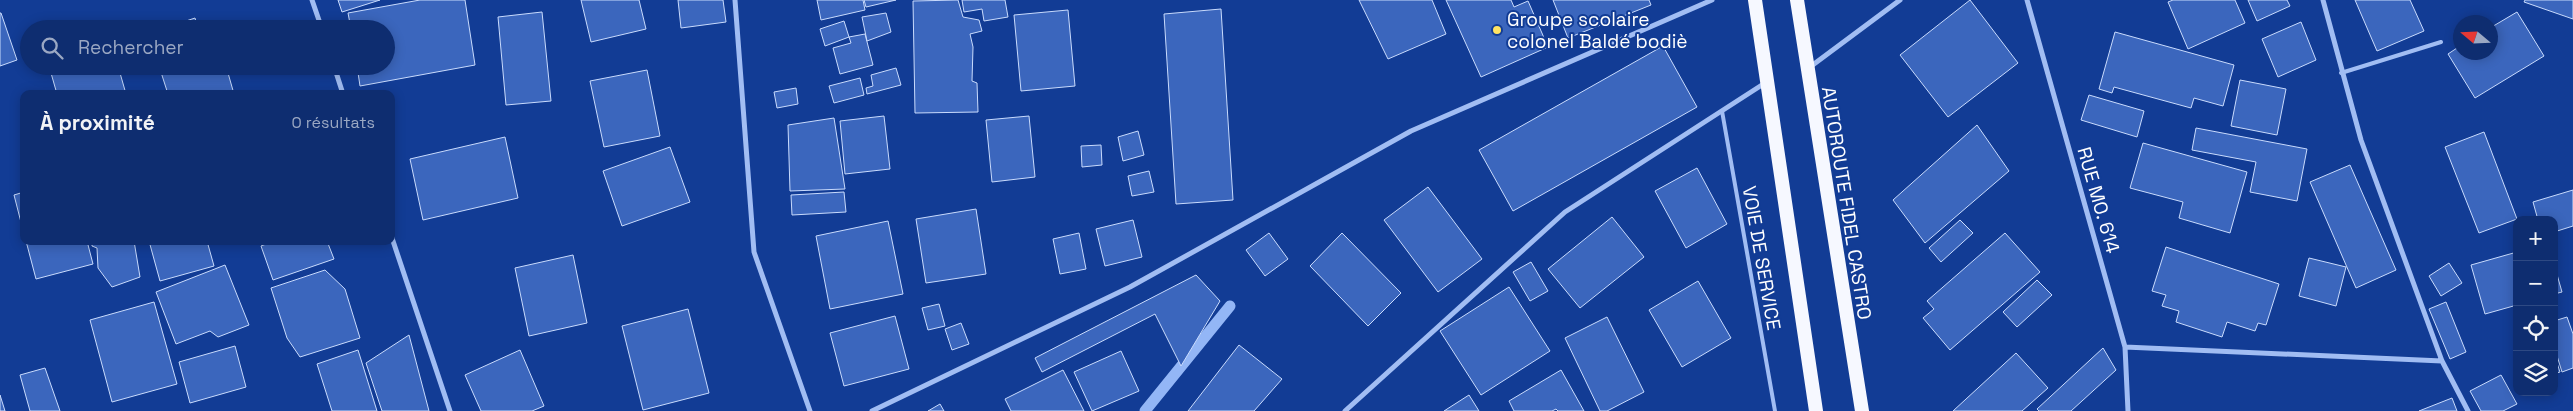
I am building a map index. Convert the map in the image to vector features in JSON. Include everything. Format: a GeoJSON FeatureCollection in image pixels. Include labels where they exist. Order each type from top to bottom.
{"type":"FeatureCollection","features":[{"type":"Feature","properties":{"kind":"highway"},"geometry":{"type":"LineString","coordinates":[[1755,0],[1816,411]]}},
{"type":"Feature","properties":{"kind":"highway","name":"AUTOROUTE FIDEL CASTRO"},"geometry":{"type":"LineString","coordinates":[[1797,0],[1862,411]]}},
{"type":"Feature","properties":{"kind":"street"},"geometry":{"type":"LineString","coordinates":[[312,0],[319,20]]}},
{"type":"Feature","properties":{"kind":"street"},"geometry":{"type":"LineString","coordinates":[[735,0],[754,252],[810,411]]}},
{"type":"Feature","properties":{"kind":"street"},"geometry":{"type":"LineString","coordinates":[[872,411],[1130,288],[1411,131],[1712,0]]}},
{"type":"Feature","properties":{"kind":"street"},"geometry":{"type":"LineString","coordinates":[[1807,69],[1900,0]]}},
{"type":"Feature","properties":{"kind":"street","name":"RUE MO. 614"},"geometry":{"type":"LineString","coordinates":[[2027,0],[2125,347],[2128,411]]}},
{"type":"Feature","properties":{"kind":"street"},"geometry":{"type":"LineString","coordinates":[[2322,0],[2361,140],[2442,361],[2468,411]]}},
{"type":"Feature","properties":{"kind":"street"},"geometry":{"type":"LineString","coordinates":[[337,75],[343,90]]}},
{"type":"Feature","properties":{"kind":"street"},"geometry":{"type":"LineString","coordinates":[[1345,411],[1565,212],[1767,82]]}},
{"type":"Feature","properties":{"kind":"street"},"geometry":{"type":"LineString","coordinates":[[394,245],[450,411]]}},
{"type":"Feature","properties":{"kind":"street"},"geometry":{"type":"LineString","coordinates":[[2125,347],[2442,361]]}},
{"type":"Feature","properties":{"kind":"lane"},"geometry":{"type":"LineString","coordinates":[[2341,73],[2441,42]]}},
{"type":"Feature","properties":{"kind":"lane","name":"VOIE DE SERVICE"},"geometry":{"type":"LineString","coordinates":[[1722,111],[1775,411]]}},
{"type":"Feature","properties":{"kind":"building"},"geometry":{"type":"Polygon","coordinates":[[[338,0],[380,0],[342,12],[338,0]]]}},
{"type":"Feature","properties":{"kind":"building"},"geometry":{"type":"Polygon","coordinates":[[[420,0],[465,0],[475,65],[360,86],[358,75],[395,75],[395,20],[349,20],[348,13],[420,0]]]}},
{"type":"Feature","properties":{"kind":"building"},"geometry":{"type":"Polygon","coordinates":[[[581,0],[639,0],[646,29],[591,42],[581,0]]]}},
{"type":"Feature","properties":{"kind":"building"},"geometry":{"type":"Polygon","coordinates":[[[678,0],[723,0],[726,22],[681,28],[678,0]]]}},
{"type":"Feature","properties":{"kind":"building"},"geometry":{"type":"Polygon","coordinates":[[[817,0],[863,0],[865,10],[821,20],[817,0]]]}},
{"type":"Feature","properties":{"kind":"building"},"geometry":{"type":"Polygon","coordinates":[[[864,0],[896,0],[866,7],[864,0]]]}},
{"type":"Feature","properties":{"kind":"building"},"geometry":{"type":"Polygon","coordinates":[[[958,0],[963,17],[979,20],[982,31],[970,34],[973,47],[972,81],[977,83],[978,112],[915,113],[913,1],[958,0]]]}},
{"type":"Feature","properties":{"kind":"building"},"geometry":{"type":"Polygon","coordinates":[[[962,0],[1005,0],[1008,17],[984,21],[982,9],[964,12],[962,0]]]}},
{"type":"Feature","properties":{"kind":"building"},"geometry":{"type":"Polygon","coordinates":[[[1359,0],[1432,0],[1446,34],[1388,59],[1359,0]]]}},
{"type":"Feature","properties":{"kind":"building"},"geometry":{"type":"Polygon","coordinates":[[[1446,0],[1511,0],[1514,7],[1528,1],[1548,47],[1481,77],[1446,0]]]}},
{"type":"Feature","properties":{"kind":"building"},"geometry":{"type":"Polygon","coordinates":[[[1553,0],[1649,0],[1651,5],[1568,38],[1553,0]]]}},
{"type":"Feature","properties":{"kind":"building"},"geometry":{"type":"Polygon","coordinates":[[[1970,0],[2018,63],[1948,117],[1900,55],[1970,0]]]}},
{"type":"Feature","properties":{"kind":"building"},"geometry":{"type":"Polygon","coordinates":[[[2173,0],[2235,0],[2245,23],[2188,49],[2168,2],[2173,0]]]}},
{"type":"Feature","properties":{"kind":"building"},"geometry":{"type":"Polygon","coordinates":[[[2248,0],[2287,0],[2290,6],[2257,21],[2248,0]]]}},
{"type":"Feature","properties":{"kind":"building"},"geometry":{"type":"Polygon","coordinates":[[[2355,0],[2410,0],[2424,31],[2377,51],[2355,0]]]}},
{"type":"Feature","properties":{"kind":"building"},"geometry":{"type":"Polygon","coordinates":[[[2525,0],[2573,0],[2573,19],[2524,2],[2525,0]]]}},
{"type":"Feature","properties":{"kind":"building"},"geometry":{"type":"Polygon","coordinates":[[[1221,9],[1233,200],[1176,204],[1164,14],[1221,9]]]}},
{"type":"Feature","properties":{"kind":"building"},"geometry":{"type":"Polygon","coordinates":[[[1068,10],[1075,86],[1021,91],[1014,15],[1068,10]]]}},
{"type":"Feature","properties":{"kind":"building"},"geometry":{"type":"Polygon","coordinates":[[[542,12],[551,101],[506,105],[498,17],[542,12]]]}},
{"type":"Feature","properties":{"kind":"building"},"geometry":{"type":"Polygon","coordinates":[[[2517,12],[2544,56],[2475,98],[2448,54],[2453,51],[2453,60],[2498,60],[2498,23],[2517,12]]]}},
{"type":"Feature","properties":{"kind":"building"},"geometry":{"type":"Polygon","coordinates":[[[0,13],[17,60],[0,66],[0,13]]]}},
{"type":"Feature","properties":{"kind":"building"},"geometry":{"type":"Polygon","coordinates":[[[886,13],[891,32],[867,41],[862,17],[886,13]]]}},
{"type":"Feature","properties":{"kind":"building"},"geometry":{"type":"Polygon","coordinates":[[[844,21],[849,37],[825,46],[820,29],[844,21]]]}},
{"type":"Feature","properties":{"kind":"building"},"geometry":{"type":"Polygon","coordinates":[[[2301,22],[2316,60],[2278,77],[2262,39],[2301,22]]]}},
{"type":"Feature","properties":{"kind":"building"},"geometry":{"type":"Polygon","coordinates":[[[2115,32],[2234,65],[2223,106],[2194,98],[2191,108],[2114,87],[2112,93],[2099,89],[2115,32]]]}},
{"type":"Feature","properties":{"kind":"building"},"geometry":{"type":"Polygon","coordinates":[[[865,34],[873,65],[840,74],[833,48],[851,43],[849,37],[865,34]]]}},
{"type":"Feature","properties":{"kind":"building"},"geometry":{"type":"Polygon","coordinates":[[[1663,46],[1697,107],[1513,211],[1479,150],[1663,46]]]}},
{"type":"Feature","properties":{"kind":"building"},"geometry":{"type":"Polygon","coordinates":[[[896,68],[901,85],[867,94],[866,88],[873,86],[871,75],[896,68]]]}},
{"type":"Feature","properties":{"kind":"building"},"geometry":{"type":"Polygon","coordinates":[[[647,70],[660,136],[604,147],[590,81],[647,70]]]}},
{"type":"Feature","properties":{"kind":"building"},"geometry":{"type":"Polygon","coordinates":[[[52,75],[121,75],[125,90],[56,90],[52,75]]]}},
{"type":"Feature","properties":{"kind":"building"},"geometry":{"type":"Polygon","coordinates":[[[162,75],[229,75],[233,90],[167,90],[162,75]]]}},
{"type":"Feature","properties":{"kind":"building"},"geometry":{"type":"Polygon","coordinates":[[[860,78],[864,95],[834,103],[829,86],[860,78]]]}},
{"type":"Feature","properties":{"kind":"building"},"geometry":{"type":"Polygon","coordinates":[[[2240,80],[2286,89],[2277,135],[2231,126],[2240,80]]]}},
{"type":"Feature","properties":{"kind":"building"},"geometry":{"type":"Polygon","coordinates":[[[796,88],[798,104],[777,108],[774,92],[796,88]]]}},
{"type":"Feature","properties":{"kind":"building"},"geometry":{"type":"Polygon","coordinates":[[[2089,95],[2144,111],[2137,137],[2081,120],[2089,95]]]}},
{"type":"Feature","properties":{"kind":"building"},"geometry":{"type":"Polygon","coordinates":[[[884,116],[890,169],[845,174],[840,121],[884,116]]]}},
{"type":"Feature","properties":{"kind":"building"},"geometry":{"type":"Polygon","coordinates":[[[1029,116],[1035,177],[992,182],[986,120],[1029,116]]]}},
{"type":"Feature","properties":{"kind":"building"},"geometry":{"type":"Polygon","coordinates":[[[834,118],[845,189],[790,191],[788,125],[834,118]]]}},
{"type":"Feature","properties":{"kind":"building"},"geometry":{"type":"Polygon","coordinates":[[[1977,125],[2009,171],[1925,243],[1893,200],[1977,125]]]}},
{"type":"Feature","properties":{"kind":"building"},"geometry":{"type":"Polygon","coordinates":[[[2196,128],[2307,149],[2297,201],[2250,192],[2256,162],[2192,150],[2196,128]]]}},
{"type":"Feature","properties":{"kind":"building"},"geometry":{"type":"Polygon","coordinates":[[[1138,131],[1144,155],[1123,161],[1118,137],[1138,131]]]}},
{"type":"Feature","properties":{"kind":"building"},"geometry":{"type":"Polygon","coordinates":[[[2484,132],[2516,216],[2513,216],[2513,220],[2479,233],[2445,147],[2484,132]]]}},
{"type":"Feature","properties":{"kind":"building"},"geometry":{"type":"Polygon","coordinates":[[[505,137],[518,198],[423,220],[410,159],[505,137]]]}},
{"type":"Feature","properties":{"kind":"building"},"geometry":{"type":"Polygon","coordinates":[[[2143,143],[2247,172],[2230,233],[2179,218],[2183,202],[2130,188],[2143,143]]]}},
{"type":"Feature","properties":{"kind":"building"},"geometry":{"type":"Polygon","coordinates":[[[1101,145],[1102,165],[1082,167],[1081,146],[1101,145]]]}},
{"type":"Feature","properties":{"kind":"building"},"geometry":{"type":"Polygon","coordinates":[[[670,147],[690,202],[622,226],[603,171],[670,147]]]}},
{"type":"Feature","properties":{"kind":"building"},"geometry":{"type":"Polygon","coordinates":[[[2350,165],[2396,270],[2356,288],[2310,182],[2350,165]]]}},
{"type":"Feature","properties":{"kind":"building"},"geometry":{"type":"Polygon","coordinates":[[[1697,168],[1727,224],[1686,248],[1655,191],[1697,168]]]}},
{"type":"Feature","properties":{"kind":"building"},"geometry":{"type":"Polygon","coordinates":[[[1149,171],[1154,192],[1132,196],[1128,176],[1149,171]]]}},
{"type":"Feature","properties":{"kind":"building"},"geometry":{"type":"Polygon","coordinates":[[[1428,187],[1482,259],[1438,292],[1384,220],[1428,187]]]}},
{"type":"Feature","properties":{"kind":"building"},"geometry":{"type":"Polygon","coordinates":[[[2573,190],[2573,226],[2558,231],[2558,216],[2537,216],[2533,202],[2573,190]]]}},
{"type":"Feature","properties":{"kind":"building"},"geometry":{"type":"Polygon","coordinates":[[[844,192],[846,212],[792,215],[791,195],[844,192]]]}},
{"type":"Feature","properties":{"kind":"building"},"geometry":{"type":"Polygon","coordinates":[[[20,193],[20,218],[14,195],[20,193]]]}},
{"type":"Feature","properties":{"kind":"building"},"geometry":{"type":"Polygon","coordinates":[[[976,209],[986,274],[926,283],[916,219],[976,209]]]}},
{"type":"Feature","properties":{"kind":"building"},"geometry":{"type":"Polygon","coordinates":[[[1612,217],[1644,257],[1580,308],[1548,269],[1612,217]]]}},
{"type":"Feature","properties":{"kind":"building"},"geometry":{"type":"Polygon","coordinates":[[[1133,220],[1142,257],[1105,266],[1096,229],[1133,220]]]}},
{"type":"Feature","properties":{"kind":"building"},"geometry":{"type":"Polygon","coordinates":[[[1960,220],[1973,233],[1941,262],[1929,248],[1960,220]]]}},
{"type":"Feature","properties":{"kind":"building"},"geometry":{"type":"Polygon","coordinates":[[[888,221],[903,294],[830,309],[816,236],[888,221]]]}},
{"type":"Feature","properties":{"kind":"building"},"geometry":{"type":"Polygon","coordinates":[[[1079,233],[1086,269],[1060,274],[1053,239],[1079,233]]]}},
{"type":"Feature","properties":{"kind":"building"},"geometry":{"type":"Polygon","coordinates":[[[1269,233],[1288,259],[1265,276],[1246,250],[1269,233]]]}},
{"type":"Feature","properties":{"kind":"building"},"geometry":{"type":"Polygon","coordinates":[[[1342,233],[1401,293],[1368,326],[1310,266],[1342,233]]]}},
{"type":"Feature","properties":{"kind":"building"},"geometry":{"type":"Polygon","coordinates":[[[2005,233],[2040,272],[1950,350],[1923,318],[1934,309],[1927,301],[2005,233]]]}},
{"type":"Feature","properties":{"kind":"building"},"geometry":{"type":"Polygon","coordinates":[[[27,245],[88,245],[93,264],[36,279],[27,245]]]}},
{"type":"Feature","properties":{"kind":"building"},"geometry":{"type":"Polygon","coordinates":[[[135,245],[140,277],[112,287],[98,268],[97,248],[92,246],[135,245]]]}},
{"type":"Feature","properties":{"kind":"building"},"geometry":{"type":"Polygon","coordinates":[[[150,245],[208,245],[214,266],[160,281],[150,245]]]}},
{"type":"Feature","properties":{"kind":"building"},"geometry":{"type":"Polygon","coordinates":[[[329,245],[334,259],[273,280],[261,246],[329,245]]]}},
{"type":"Feature","properties":{"kind":"building"},"geometry":{"type":"Polygon","coordinates":[[[2166,247],[2279,284],[2266,325],[2258,323],[2255,331],[2227,322],[2222,337],[2176,322],[2179,311],[2162,306],[2166,295],[2152,291],[2166,247]]]}},
{"type":"Feature","properties":{"kind":"building"},"geometry":{"type":"Polygon","coordinates":[[[2513,253],[2513,306],[2485,314],[2471,265],[2513,253]]]}},
{"type":"Feature","properties":{"kind":"building"},"geometry":{"type":"Polygon","coordinates":[[[573,255],[587,323],[529,336],[515,268],[573,255]]]}},
{"type":"Feature","properties":{"kind":"building"},"geometry":{"type":"Polygon","coordinates":[[[2309,258],[2346,267],[2336,306],[2299,296],[2309,258]]]}},
{"type":"Feature","properties":{"kind":"building"},"geometry":{"type":"Polygon","coordinates":[[[1531,262],[1548,291],[1530,301],[1513,272],[1531,262]]]}},
{"type":"Feature","properties":{"kind":"building"},"geometry":{"type":"Polygon","coordinates":[[[2449,263],[2462,283],[2441,296],[2429,276],[2449,263]]]}},
{"type":"Feature","properties":{"kind":"building"},"geometry":{"type":"Polygon","coordinates":[[[225,265],[249,325],[218,337],[210,331],[176,344],[156,292],[225,265]]]}},
{"type":"Feature","properties":{"kind":"building"},"geometry":{"type":"Polygon","coordinates":[[[325,270],[345,289],[360,338],[300,357],[287,338],[271,288],[325,270]]]}},
{"type":"Feature","properties":{"kind":"building"},"geometry":{"type":"Polygon","coordinates":[[[1196,275],[1220,301],[1181,366],[1155,314],[1042,372],[1035,358],[1196,275]]]}},
{"type":"Feature","properties":{"kind":"building"},"geometry":{"type":"Polygon","coordinates":[[[2558,278],[2562,292],[2558,293],[2558,278]]]}},
{"type":"Feature","properties":{"kind":"building"},"geometry":{"type":"Polygon","coordinates":[[[2037,280],[2052,295],[2017,327],[2003,312],[2037,280]]]}},
{"type":"Feature","properties":{"kind":"building"},"geometry":{"type":"Polygon","coordinates":[[[1698,281],[1731,338],[1682,367],[1649,310],[1698,281]]]}},
{"type":"Feature","properties":{"kind":"building"},"geometry":{"type":"Polygon","coordinates":[[[1509,287],[1550,351],[1481,395],[1440,331],[1509,287]]]}},
{"type":"Feature","properties":{"kind":"building"},"geometry":{"type":"Polygon","coordinates":[[[154,302],[177,384],[112,402],[90,320],[154,302]]]}},
{"type":"Feature","properties":{"kind":"building"},"geometry":{"type":"Polygon","coordinates":[[[2446,302],[2466,352],[2450,359],[2429,309],[2446,302]]]}},
{"type":"Feature","properties":{"kind":"building"},"geometry":{"type":"Polygon","coordinates":[[[939,304],[945,326],[928,330],[922,308],[939,304]]]}},
{"type":"Feature","properties":{"kind":"building"},"geometry":{"type":"Polygon","coordinates":[[[688,309],[709,393],[643,410],[622,326],[688,309]]]}},
{"type":"Feature","properties":{"kind":"building"},"geometry":{"type":"Polygon","coordinates":[[[895,316],[909,369],[844,386],[830,333],[895,316]]]}},
{"type":"Feature","properties":{"kind":"building"},"geometry":{"type":"Polygon","coordinates":[[[1607,317],[1644,392],[1607,411],[1600,411],[1565,338],[1607,317]]]}},
{"type":"Feature","properties":{"kind":"building"},"geometry":{"type":"Polygon","coordinates":[[[2567,317],[2573,334],[2573,368],[2562,372],[2558,359],[2558,320],[2567,317]]]}},
{"type":"Feature","properties":{"kind":"building"},"geometry":{"type":"Polygon","coordinates":[[[961,323],[969,344],[952,350],[945,329],[961,323]]]}},
{"type":"Feature","properties":{"kind":"building"},"geometry":{"type":"Polygon","coordinates":[[[409,335],[429,411],[382,411],[366,363],[409,335]]]}},
{"type":"Feature","properties":{"kind":"building"},"geometry":{"type":"Polygon","coordinates":[[[1239,345],[1282,379],[1254,411],[1188,411],[1239,345]]]}},
{"type":"Feature","properties":{"kind":"building"},"geometry":{"type":"Polygon","coordinates":[[[235,346],[246,387],[190,403],[179,362],[235,346]]]}},
{"type":"Feature","properties":{"kind":"building"},"geometry":{"type":"Polygon","coordinates":[[[2103,348],[2116,370],[2071,411],[2039,411],[2037,409],[2103,348]]]}},
{"type":"Feature","properties":{"kind":"building"},"geometry":{"type":"Polygon","coordinates":[[[358,350],[377,411],[332,411],[317,364],[358,350]]]}},
{"type":"Feature","properties":{"kind":"building"},"geometry":{"type":"Polygon","coordinates":[[[520,350],[544,406],[532,411],[481,411],[465,375],[520,350]]]}},
{"type":"Feature","properties":{"kind":"building"},"geometry":{"type":"Polygon","coordinates":[[[1121,351],[1139,391],[1092,411],[1074,372],[1121,351]]]}},
{"type":"Feature","properties":{"kind":"building"},"geometry":{"type":"Polygon","coordinates":[[[2016,353],[2048,388],[2022,411],[1953,411],[2016,353]]]}},
{"type":"Feature","properties":{"kind":"building"},"geometry":{"type":"Polygon","coordinates":[[[45,368],[60,411],[30,411],[20,375],[45,368]]]}},
{"type":"Feature","properties":{"kind":"building"},"geometry":{"type":"Polygon","coordinates":[[[1063,370],[1084,411],[1011,411],[1005,399],[1063,370]]]}},
{"type":"Feature","properties":{"kind":"building"},"geometry":{"type":"Polygon","coordinates":[[[1561,370],[1584,411],[1558,411],[1556,409],[1552,411],[1514,411],[1509,401],[1561,370]]]}},
{"type":"Feature","properties":{"kind":"building"},"geometry":{"type":"Polygon","coordinates":[[[2501,375],[2517,404],[2503,411],[2481,411],[2470,391],[2501,375]]]}},
{"type":"Feature","properties":{"kind":"building"},"geometry":{"type":"Polygon","coordinates":[[[0,395],[5,411],[0,411],[0,395]]]}},
{"type":"Feature","properties":{"kind":"building"},"geometry":{"type":"Polygon","coordinates":[[[1469,395],[1479,411],[1444,411],[1469,395]]]}},
{"type":"Feature","properties":{"kind":"building"},"geometry":{"type":"Polygon","coordinates":[[[2452,398],[2457,411],[2419,411],[2452,398]]]}},
{"type":"Feature","properties":{"kind":"building"},"geometry":{"type":"Polygon","coordinates":[[[940,404],[944,411],[928,411],[940,404]]]}},
{"type":"Feature","properties":{"kind":"waterway"},"geometry":{"type":"LineString","coordinates":[[1145,411],[1230,306]]}},
{"type":"Feature","properties":{"kind":"place","name":"Groupe scolaire colonel Baldé bodiè"},"geometry":{"type":"Point","coordinates":[1497,30]}}]}
